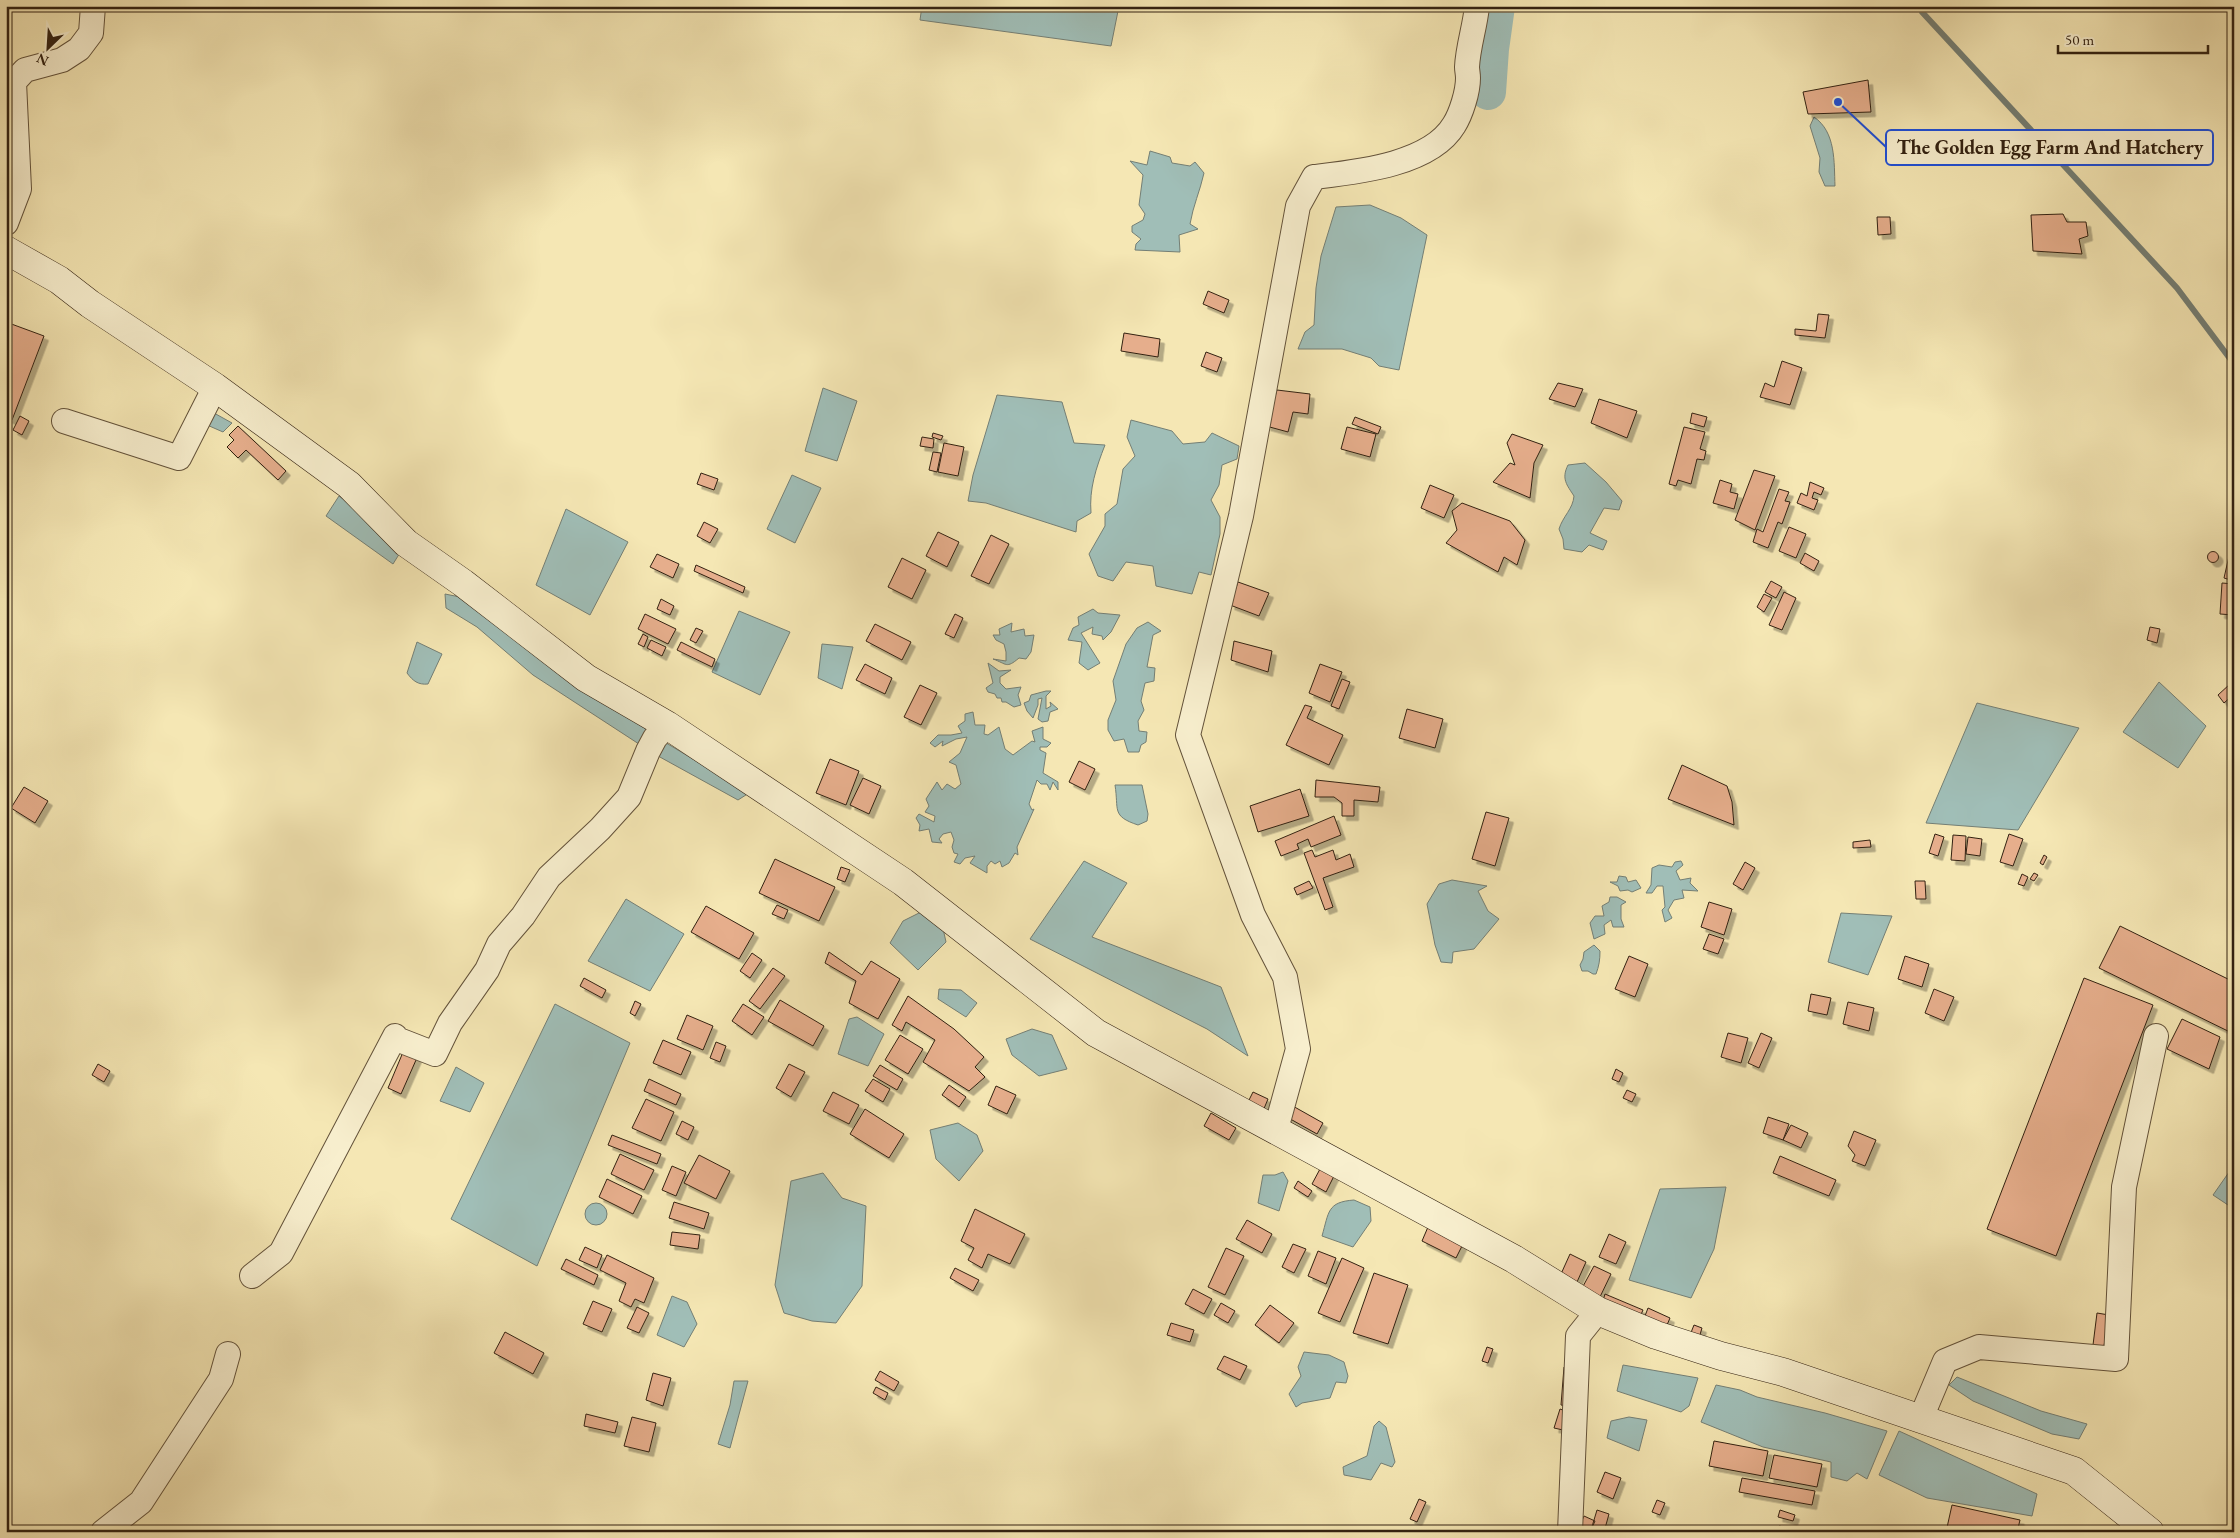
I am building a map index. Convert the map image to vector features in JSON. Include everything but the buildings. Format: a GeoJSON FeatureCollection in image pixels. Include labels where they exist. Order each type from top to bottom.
{"type":"FeatureCollection","features":[{"type":"Feature","properties":{"kind":"main road"},"geometry":{"type":"LineString","coordinates":[[6,250],[60,280],[90,304],[214,387],[244,411],[349,485],[406,543],[464,583],[586,678],[667,724],[903,882],[1096,1033],[1514,1259],[1598,1311],[1656,1335],[1721,1356],[1783,1372],[2074,1470],[2150,1532]]}},
{"type":"Feature","properties":{"kind":"street"},"geometry":{"type":"LineString","coordinates":[[6,223],[19,189],[14,82],[25,70],[62,60],[79,49],[90,33],[92,6]]}},
{"type":"Feature","properties":{"kind":"street"},"geometry":{"type":"LineString","coordinates":[[1276,1129],[1298,1049],[1285,977],[1253,915],[1188,735],[1241,516],[1298,206],[1314,177],[1363,171],[1421,154],[1439,142],[1454,126],[1468,78],[1467,67],[1477,6]]}},
{"type":"Feature","properties":{"kind":"street"},"geometry":{"type":"LineString","coordinates":[[64,421],[179,458],[214,387]]}},
{"type":"Feature","properties":{"kind":"street"},"geometry":{"type":"LineString","coordinates":[[252,1276],[281,1252],[395,1036],[394,1038],[434,1054],[450,1022],[487,970],[499,944],[523,916],[549,877],[600,829],[629,797],[648,750],[667,724]]}},
{"type":"Feature","properties":{"kind":"street"},"geometry":{"type":"LineString","coordinates":[[1921,1418],[1945,1361],[1979,1347],[2116,1359],[2124,1187],[2156,1036]]}},
{"type":"Feature","properties":{"kind":"street"},"geometry":{"type":"LineString","coordinates":[[1570,1532],[1578,1336],[1598,1311]]}},
{"type":"Feature","properties":{"kind":"street"},"geometry":{"type":"LineString","coordinates":[[103,1532],[141,1502],[221,1379],[228,1354]]}},
{"type":"Feature","properties":{"kind":"water"},"geometry":{"type":"Polygon","coordinates":[[[922,6],[1119,6],[1111,46],[920,20],[922,6]]]}},
{"type":"Feature","properties":{"kind":"water"},"geometry":{"type":"Polygon","coordinates":[[[1814,117],[1821,123],[1830,139],[1834,158],[1835,186],[1825,186],[1819,172],[1820,158],[1810,126],[1814,117]]]}},
{"type":"Feature","properties":{"kind":"water"},"geometry":{"type":"Polygon","coordinates":[[[1150,151],[1170,157],[1172,163],[1190,166],[1195,162],[1204,173],[1190,224],[1198,229],[1179,235],[1180,252],[1135,250],[1136,244],[1141,239],[1132,232],[1132,226],[1143,220],[1145,214],[1139,205],[1143,175],[1130,161],[1147,165],[1150,151]]]}},
{"type":"Feature","properties":{"kind":"water"},"geometry":{"type":"Polygon","coordinates":[[[1370,205],[1401,218],[1427,235],[1399,370],[1379,366],[1371,358],[1342,349],[1298,349],[1305,332],[1314,325],[1316,288],[1321,256],[1336,207],[1370,205]]]}},
{"type":"Feature","properties":{"kind":"water"},"geometry":{"type":"Polygon","coordinates":[[[823,388],[857,401],[837,461],[805,451],[823,388]]]}},
{"type":"Feature","properties":{"kind":"water"},"geometry":{"type":"Polygon","coordinates":[[[997,395],[1062,402],[1074,443],[1105,445],[1094,479],[1091,495],[1091,513],[1077,521],[1076,532],[986,503],[968,501],[973,475],[997,395]]]}},
{"type":"Feature","properties":{"kind":"water"},"geometry":{"type":"Polygon","coordinates":[[[205,408],[232,423],[223,432],[198,421],[205,408]]]}},
{"type":"Feature","properties":{"kind":"water"},"geometry":{"type":"Polygon","coordinates":[[[1131,420],[1172,431],[1183,444],[1205,442],[1212,433],[1239,446],[1237,459],[1222,465],[1219,485],[1211,500],[1220,517],[1220,534],[1211,575],[1199,572],[1192,594],[1156,586],[1153,566],[1126,562],[1113,581],[1098,576],[1089,554],[1105,526],[1105,514],[1117,504],[1123,469],[1135,456],[1127,437],[1131,420]]]}},
{"type":"Feature","properties":{"kind":"water"},"geometry":{"type":"Polygon","coordinates":[[[1585,463],[1606,482],[1622,501],[1619,510],[1604,508],[1590,533],[1607,541],[1603,550],[1589,545],[1582,552],[1564,549],[1559,529],[1572,505],[1574,496],[1566,482],[1566,470],[1568,465],[1585,463]]]}},
{"type":"Feature","properties":{"kind":"water"},"geometry":{"type":"Polygon","coordinates":[[[792,475],[821,488],[795,543],[767,529],[792,475]]]}},
{"type":"Feature","properties":{"kind":"water"},"geometry":{"type":"Polygon","coordinates":[[[339,496],[406,543],[393,564],[326,516],[339,496]]]}},
{"type":"Feature","properties":{"kind":"water"},"geometry":{"type":"Polygon","coordinates":[[[566,509],[628,542],[590,615],[536,585],[566,509]]]}},
{"type":"Feature","properties":{"kind":"water"},"geometry":{"type":"Polygon","coordinates":[[[445,594],[465,598],[647,730],[642,746],[533,675],[477,627],[446,608],[445,594]]]}},
{"type":"Feature","properties":{"kind":"water"},"geometry":{"type":"Polygon","coordinates":[[[1093,609],[1098,613],[1120,615],[1111,632],[1103,640],[1102,636],[1092,634],[1093,627],[1081,633],[1100,663],[1088,670],[1079,663],[1082,642],[1068,640],[1073,628],[1079,625],[1078,617],[1093,609]]]}},
{"type":"Feature","properties":{"kind":"water"},"geometry":{"type":"Polygon","coordinates":[[[739,611],[790,632],[760,695],[712,672],[739,611]]]}},
{"type":"Feature","properties":{"kind":"water"},"geometry":{"type":"Polygon","coordinates":[[[1148,622],[1161,631],[1153,635],[1147,667],[1155,668],[1154,681],[1145,683],[1141,701],[1144,710],[1138,721],[1139,731],[1147,732],[1146,742],[1141,745],[1139,752],[1128,752],[1124,739],[1114,741],[1108,730],[1108,720],[1116,700],[1113,681],[1126,644],[1137,628],[1148,622]]]}},
{"type":"Feature","properties":{"kind":"water"},"geometry":{"type":"Polygon","coordinates":[[[1012,623],[1011,632],[1024,629],[1025,636],[1034,635],[1031,652],[1026,659],[1019,658],[1011,664],[1006,664],[993,659],[1006,661],[1004,644],[996,640],[993,635],[1000,635],[999,629],[1012,623]]]}},
{"type":"Feature","properties":{"kind":"water"},"geometry":{"type":"Polygon","coordinates":[[[417,642],[442,654],[428,684],[416,682],[407,673],[417,642]]]}},
{"type":"Feature","properties":{"kind":"water"},"geometry":{"type":"Polygon","coordinates":[[[822,644],[853,647],[842,689],[818,678],[822,644]]]}},
{"type":"Feature","properties":{"kind":"water"},"geometry":{"type":"Polygon","coordinates":[[[988,663],[999,671],[1011,670],[1000,677],[1000,683],[1006,689],[1021,687],[1018,695],[1021,705],[1014,707],[1006,702],[1002,702],[1001,698],[997,698],[995,694],[988,692],[986,688],[993,683],[988,663]]]}},
{"type":"Feature","properties":{"kind":"water"},"geometry":{"type":"Polygon","coordinates":[[[2159,682],[2206,726],[2178,768],[2123,732],[2159,682]]]}},
{"type":"Feature","properties":{"kind":"water"},"geometry":{"type":"Polygon","coordinates":[[[1051,691],[1046,696],[1046,709],[1051,706],[1050,702],[1058,709],[1050,712],[1048,721],[1042,722],[1038,719],[1042,698],[1038,699],[1038,705],[1033,718],[1027,711],[1024,703],[1029,701],[1031,695],[1051,691]]]}},
{"type":"Feature","properties":{"kind":"water"},"geometry":{"type":"Polygon","coordinates":[[[1977,703],[2079,728],[2018,830],[1926,823],[1977,703]]]}},
{"type":"Feature","properties":{"kind":"water"},"geometry":{"type":"Polygon","coordinates":[[[973,712],[975,725],[985,725],[984,734],[988,735],[999,727],[1005,749],[1013,755],[1032,741],[1035,742],[1032,731],[1043,727],[1043,739],[1051,743],[1047,747],[1040,747],[1040,750],[1046,753],[1043,773],[1058,782],[1058,790],[1053,782],[1050,790],[1047,784],[1041,784],[1037,780],[1029,804],[1032,810],[1034,809],[1017,847],[1018,855],[1015,853],[1009,863],[1002,867],[1000,861],[995,864],[991,861],[987,866],[987,873],[970,863],[975,856],[965,858],[960,864],[954,862],[958,854],[954,853],[952,847],[954,840],[951,832],[943,834],[939,839],[942,843],[932,842],[929,829],[919,831],[920,825],[916,818],[919,814],[934,822],[935,816],[925,812],[929,806],[926,799],[937,782],[942,790],[947,784],[955,789],[961,784],[956,765],[949,762],[960,753],[967,737],[956,739],[942,746],[943,741],[935,747],[930,743],[938,735],[962,733],[958,726],[965,721],[965,714],[973,712]]]}},
{"type":"Feature","properties":{"kind":"water"},"geometry":{"type":"Polygon","coordinates":[[[658,738],[749,793],[738,800],[649,751],[658,738]]]}},
{"type":"Feature","properties":{"kind":"water"},"geometry":{"type":"Polygon","coordinates":[[[1115,785],[1142,785],[1148,814],[1147,821],[1138,825],[1129,822],[1120,815],[1115,785]]]}},
{"type":"Feature","properties":{"kind":"water"},"geometry":{"type":"Polygon","coordinates":[[[1084,861],[1127,883],[1092,937],[1221,987],[1248,1056],[1207,1029],[1030,939],[1084,861]]]}},
{"type":"Feature","properties":{"kind":"water"},"geometry":{"type":"Polygon","coordinates":[[[1681,861],[1683,865],[1676,871],[1680,880],[1691,878],[1690,883],[1698,891],[1682,890],[1684,898],[1674,900],[1668,910],[1672,918],[1665,922],[1662,910],[1665,907],[1663,886],[1657,886],[1652,893],[1646,893],[1651,885],[1652,868],[1659,865],[1672,867],[1675,862],[1681,861]]]}},
{"type":"Feature","properties":{"kind":"water"},"geometry":{"type":"Polygon","coordinates":[[[1619,876],[1626,877],[1628,882],[1636,880],[1641,888],[1632,892],[1628,890],[1620,891],[1618,886],[1610,882],[1617,882],[1619,876]]]}},
{"type":"Feature","properties":{"kind":"water"},"geometry":{"type":"Polygon","coordinates":[[[1452,880],[1487,886],[1478,891],[1488,911],[1499,919],[1474,949],[1453,952],[1452,963],[1441,962],[1435,945],[1427,904],[1439,884],[1452,880]]]}},
{"type":"Feature","properties":{"kind":"water"},"geometry":{"type":"Polygon","coordinates":[[[1610,897],[1617,897],[1626,902],[1621,905],[1621,919],[1624,927],[1613,927],[1611,920],[1604,925],[1605,934],[1594,939],[1590,923],[1595,916],[1604,916],[1602,906],[1609,902],[1610,897]]]}},
{"type":"Feature","properties":{"kind":"water"},"geometry":{"type":"Polygon","coordinates":[[[626,899],[684,934],[650,991],[588,961],[626,899]]]}},
{"type":"Feature","properties":{"kind":"water"},"geometry":{"type":"Polygon","coordinates":[[[923,911],[942,924],[946,942],[918,970],[890,943],[903,921],[923,911]]]}},
{"type":"Feature","properties":{"kind":"water"},"geometry":{"type":"Polygon","coordinates":[[[1841,913],[1892,916],[1868,975],[1828,962],[1841,913]]]}},
{"type":"Feature","properties":{"kind":"water"},"geometry":{"type":"Polygon","coordinates":[[[1594,945],[1600,951],[1596,974],[1582,971],[1580,965],[1584,952],[1594,945]]]}},
{"type":"Feature","properties":{"kind":"water"},"geometry":{"type":"Polygon","coordinates":[[[939,989],[961,990],[977,1003],[966,1017],[938,999],[939,989]]]}},
{"type":"Feature","properties":{"kind":"water"},"geometry":{"type":"Polygon","coordinates":[[[555,1004],[630,1043],[537,1266],[451,1219],[555,1004]]]}},
{"type":"Feature","properties":{"kind":"water"},"geometry":{"type":"Polygon","coordinates":[[[857,1017],[884,1034],[868,1066],[838,1054],[849,1019],[857,1017]]]}},
{"type":"Feature","properties":{"kind":"water"},"geometry":{"type":"Polygon","coordinates":[[[1032,1029],[1052,1035],[1067,1069],[1039,1076],[1012,1055],[1006,1039],[1032,1029]]]}},
{"type":"Feature","properties":{"kind":"water"},"geometry":{"type":"Polygon","coordinates":[[[456,1067],[484,1083],[470,1112],[440,1101],[456,1067]]]}},
{"type":"Feature","properties":{"kind":"water"},"geometry":{"type":"Polygon","coordinates":[[[958,1123],[977,1135],[983,1151],[959,1181],[936,1159],[930,1130],[958,1123]]]}},
{"type":"Feature","properties":{"kind":"water"},"geometry":{"type":"Polygon","coordinates":[[[2234,1165],[2234,1209],[2213,1195],[2234,1165]]]}},
{"type":"Feature","properties":{"kind":"water"},"geometry":{"type":"Polygon","coordinates":[[[1283,1172],[1288,1181],[1279,1211],[1258,1203],[1263,1175],[1275,1175],[1283,1172]]]}},
{"type":"Feature","properties":{"kind":"water"},"geometry":{"type":"Polygon","coordinates":[[[823,1173],[842,1198],[866,1206],[862,1286],[836,1323],[812,1321],[784,1313],[775,1285],[791,1181],[823,1173]]]}},
{"type":"Feature","properties":{"kind":"water"},"geometry":{"type":"Polygon","coordinates":[[[1726,1187],[1714,1249],[1691,1298],[1629,1280],[1660,1189],[1726,1187]]]}},
{"type":"Feature","properties":{"kind":"water"},"geometry":{"type":"Polygon","coordinates":[[[1354,1200],[1370,1207],[1371,1221],[1353,1247],[1322,1236],[1330,1210],[1339,1203],[1354,1200]]]}},
{"type":"Feature","properties":{"kind":"water"},"geometry":{"type":"Polygon","coordinates":[[[596,1203],[604,1206],[607,1214],[604,1222],[596,1225],[588,1222],[585,1214],[588,1206],[596,1203]]]}},
{"type":"Feature","properties":{"kind":"water"},"geometry":{"type":"Polygon","coordinates":[[[672,1296],[687,1302],[697,1324],[684,1347],[657,1335],[672,1296]]]}},
{"type":"Feature","properties":{"kind":"water"},"geometry":{"type":"Polygon","coordinates":[[[1304,1352],[1329,1355],[1344,1362],[1348,1376],[1346,1383],[1336,1382],[1330,1398],[1302,1403],[1296,1407],[1289,1394],[1301,1376],[1298,1367],[1304,1352]]]}},
{"type":"Feature","properties":{"kind":"water"},"geometry":{"type":"Polygon","coordinates":[[[1623,1365],[1698,1378],[1689,1406],[1681,1412],[1617,1391],[1623,1365]]]}},
{"type":"Feature","properties":{"kind":"water"},"geometry":{"type":"Polygon","coordinates":[[[1957,1377],[2041,1411],[2087,1424],[2079,1439],[2052,1434],[1973,1401],[1949,1385],[1957,1377]]]}},
{"type":"Feature","properties":{"kind":"water"},"geometry":{"type":"Polygon","coordinates":[[[734,1381],[748,1381],[730,1448],[718,1444],[730,1405],[734,1381]]]}},
{"type":"Feature","properties":{"kind":"water"},"geometry":{"type":"Polygon","coordinates":[[[1716,1385],[1887,1431],[1867,1479],[1857,1473],[1847,1481],[1831,1477],[1831,1462],[1763,1447],[1701,1422],[1716,1385]]]}},
{"type":"Feature","properties":{"kind":"water"},"geometry":{"type":"Polygon","coordinates":[[[1629,1417],[1647,1420],[1639,1451],[1607,1438],[1611,1421],[1629,1417]]]}},
{"type":"Feature","properties":{"kind":"water"},"geometry":{"type":"Polygon","coordinates":[[[1379,1421],[1386,1427],[1395,1462],[1392,1467],[1381,1463],[1371,1480],[1344,1475],[1343,1467],[1367,1456],[1374,1426],[1379,1421]]]}},
{"type":"Feature","properties":{"kind":"water"},"geometry":{"type":"Polygon","coordinates":[[[1899,1431],[2037,1494],[2032,1516],[1927,1498],[1879,1475],[1899,1431]]]}},
{"type":"Feature","properties":{"kind":"waterway"},"geometry":{"type":"LineString","coordinates":[[1488,92],[1497,6]]}},
{"type":"Feature","properties":{"kind":"waterway"},"geometry":{"type":"LineString","coordinates":[[1920,6],[1922,12],[2177,288],[2234,364]]}},
{"type":"Feature","properties":{"kind":"place","name":"The Golden Egg Farm And Hatchery"},"geometry":{"type":"Point","coordinates":[1838,102]}}]}
